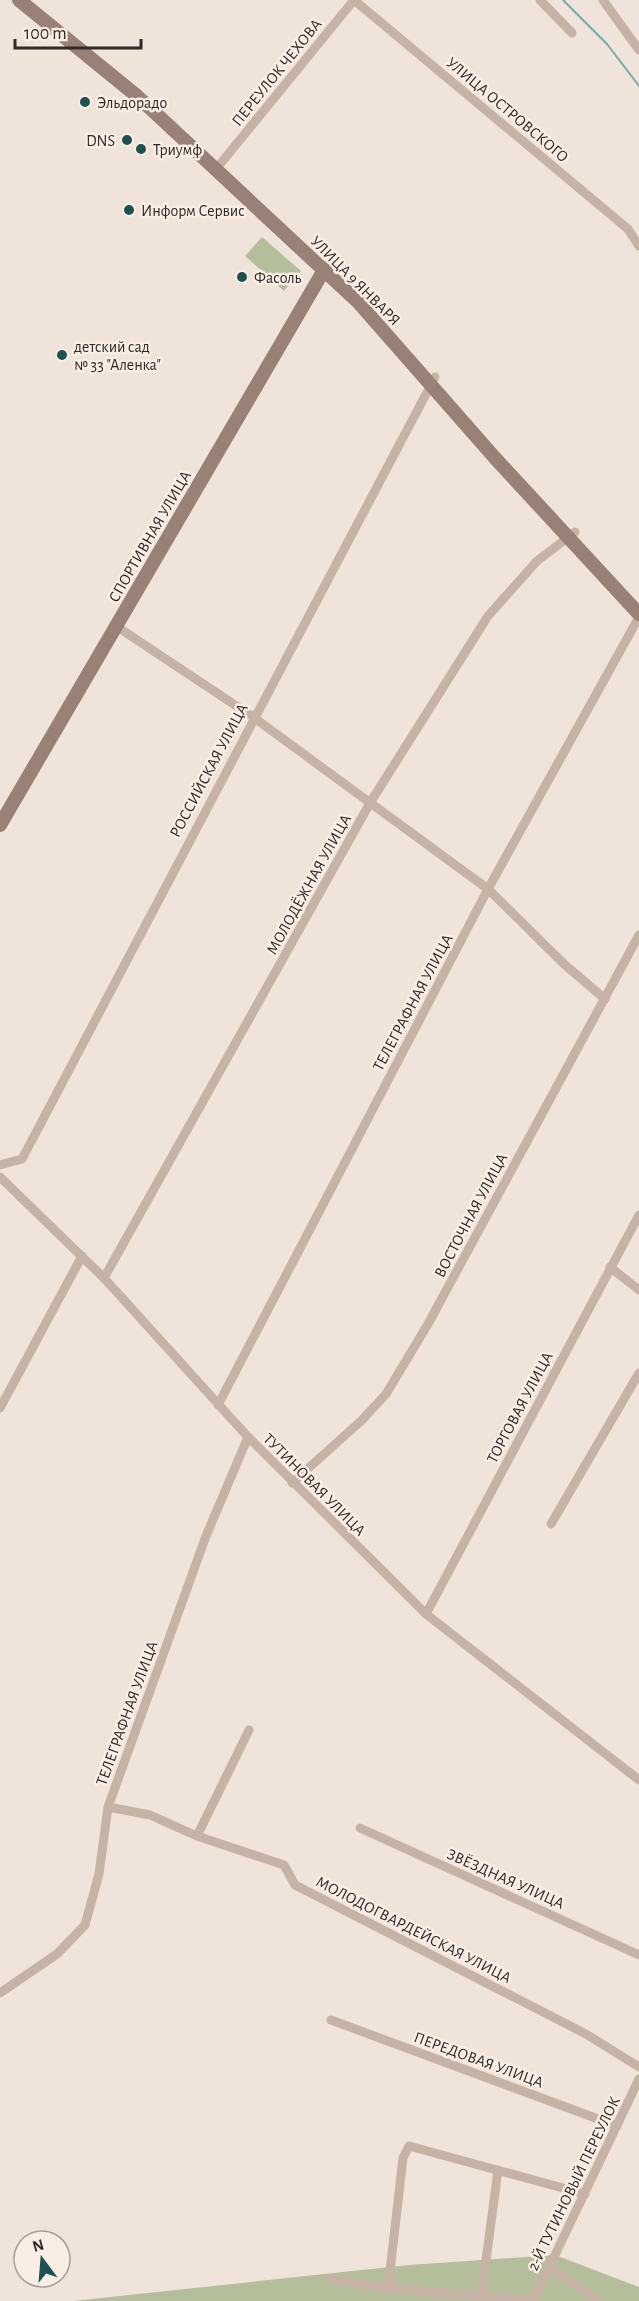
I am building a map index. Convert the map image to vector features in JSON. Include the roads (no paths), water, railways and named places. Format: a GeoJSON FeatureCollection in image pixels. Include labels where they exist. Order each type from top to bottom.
{"type":"FeatureCollection","features":[{"type":"Feature","properties":{"kind":"main road","name":"УЛИЦА 9 ЯНВАРЯ"},"geometry":{"type":"LineString","coordinates":[[19,0],[137,96],[363,297],[433,381],[572,534],[639,603]]}},
{"type":"Feature","properties":{"kind":"main road","name":"УЛИЦА 9 ЯНВАРЯ"},"geometry":{"type":"LineString","coordinates":[[31,0],[143,92],[221,163],[328,268]]}},
{"type":"Feature","properties":{"kind":"main road","name":"СПОРТИВНАЯ УЛИЦА"},"geometry":{"type":"LineString","coordinates":[[0,825],[328,268]]}},
{"type":"Feature","properties":{"kind":"main road","name":"УЛИЦА 9 ЯНВАРЯ"},"geometry":{"type":"LineString","coordinates":[[572,534],[639,616]]}},
{"type":"Feature","properties":{"kind":"street","name":"ПЕРЕУЛОК ЧЕХОВА"},"geometry":{"type":"LineString","coordinates":[[221,163],[354,0]]}},
{"type":"Feature","properties":{"kind":"street","name":"УЛИЦА ОСТРОВСКОГО"},"geometry":{"type":"LineString","coordinates":[[354,0],[628,229],[639,246]]}},
{"type":"Feature","properties":{"kind":"street"},"geometry":{"type":"LineString","coordinates":[[540,0],[572,33]]}},
{"type":"Feature","properties":{"kind":"street"},"geometry":{"type":"LineString","coordinates":[[603,0],[639,50]]}},
{"type":"Feature","properties":{"kind":"street","name":"РОССИЙСКАЯ УЛИЦА"},"geometry":{"type":"LineString","coordinates":[[0,1165],[22,1159],[253,717],[433,381]]}},
{"type":"Feature","properties":{"kind":"street","name":"МОЛОДЁЖНАЯ УЛИЦА"},"geometry":{"type":"LineString","coordinates":[[104,1278],[370,803],[488,616],[537,561],[572,534]]}},
{"type":"Feature","properties":{"kind":"street","name":"ТЕЛЕГРАФНАЯ УЛИЦА"},"geometry":{"type":"LineString","coordinates":[[218,1405],[488,890],[639,616]]}},
{"type":"Feature","properties":{"kind":"street"},"geometry":{"type":"LineString","coordinates":[[116,626],[253,717],[488,890],[564,964],[605,999]]}},
{"type":"Feature","properties":{"kind":"street","name":"ВОСТОЧНАЯ УЛИЦА"},"geometry":{"type":"LineString","coordinates":[[292,1483],[362,1420],[386,1394],[428,1324],[639,935]]}},
{"type":"Feature","properties":{"kind":"street","name":"ТУТИНОВАЯ УЛИЦА"},"geometry":{"type":"LineString","coordinates":[[0,1177],[104,1278],[218,1405],[292,1483],[426,1614],[639,1779]]}},
{"type":"Feature","properties":{"kind":"street","name":"ТОРГОВАЯ УЛИЦА"},"geometry":{"type":"LineString","coordinates":[[426,1614],[639,1215]]}},
{"type":"Feature","properties":{"kind":"street"},"geometry":{"type":"LineString","coordinates":[[0,1408],[82,1256]]}},
{"type":"Feature","properties":{"kind":"street"},"geometry":{"type":"LineString","coordinates":[[610,1268],[639,1290]]}},
{"type":"Feature","properties":{"kind":"street"},"geometry":{"type":"LineString","coordinates":[[551,1524],[639,1373]]}},
{"type":"Feature","properties":{"kind":"street","name":"ТЕЛЕГРАФНАЯ УЛИЦА"},"geometry":{"type":"LineString","coordinates":[[0,1993],[57,1954],[85,1925],[99,1874],[108,1807],[206,1536],[248,1437]]}},
{"type":"Feature","properties":{"kind":"street"},"geometry":{"type":"LineString","coordinates":[[197,1836],[249,1730]]}},
{"type":"Feature","properties":{"kind":"street","name":"МОЛОДОГВАРДЕЙСКАЯ УЛИЦА"},"geometry":{"type":"LineString","coordinates":[[108,1807],[150,1815],[197,1836],[284,1864],[295,1885],[586,2034],[639,2067]]}},
{"type":"Feature","properties":{"kind":"street","name":"ЗВЁЗДНАЯ УЛИЦА"},"geometry":{"type":"LineString","coordinates":[[360,1828],[639,1954]]}},
{"type":"Feature","properties":{"kind":"street","name":"ПЕРЕДОВАЯ УЛИЦА"},"geometry":{"type":"LineString","coordinates":[[331,2020],[617,2126]]}},
{"type":"Feature","properties":{"kind":"street","name":"2-Й ТУТИНОВЫЙ ПЕРЕУЛОК"},"geometry":{"type":"LineString","coordinates":[[533,2301],[639,2079]]}},
{"type":"Feature","properties":{"kind":"street"},"geometry":{"type":"LineString","coordinates":[[388,2288],[403,2158],[409,2146],[585,2194]]}},
{"type":"Feature","properties":{"kind":"street"},"geometry":{"type":"LineString","coordinates":[[481,2298],[498,2170]]}},
{"type":"Feature","properties":{"kind":"street"},"geometry":{"type":"LineString","coordinates":[[549,2266],[598,2301]]}},
{"type":"Feature","properties":{"kind":"street"},"geometry":{"type":"LineString","coordinates":[[330,2279],[388,2288],[533,2301]]}},
{"type":"Feature","properties":{"kind":"waterway"},"geometry":{"type":"LineString","coordinates":[[563,0],[607,44],[639,86]]}},
{"type":"Feature","properties":{"kind":"place","name":"Эльдорадо"},"geometry":{"type":"Point","coordinates":[85,102]}},
{"type":"Feature","properties":{"kind":"place","name":"DNS"},"geometry":{"type":"Point","coordinates":[127,140]}},
{"type":"Feature","properties":{"kind":"place","name":"Триумф"},"geometry":{"type":"Point","coordinates":[141,149]}},
{"type":"Feature","properties":{"kind":"place","name":"Информ Сервис"},"geometry":{"type":"Point","coordinates":[129,210]}},
{"type":"Feature","properties":{"kind":"place","name":"Фасоль"},"geometry":{"type":"Point","coordinates":[242,277]}},
{"type":"Feature","properties":{"kind":"place","name":"детский сад № 33 \"Аленка\""},"geometry":{"type":"Point","coordinates":[62,355]}}]}
